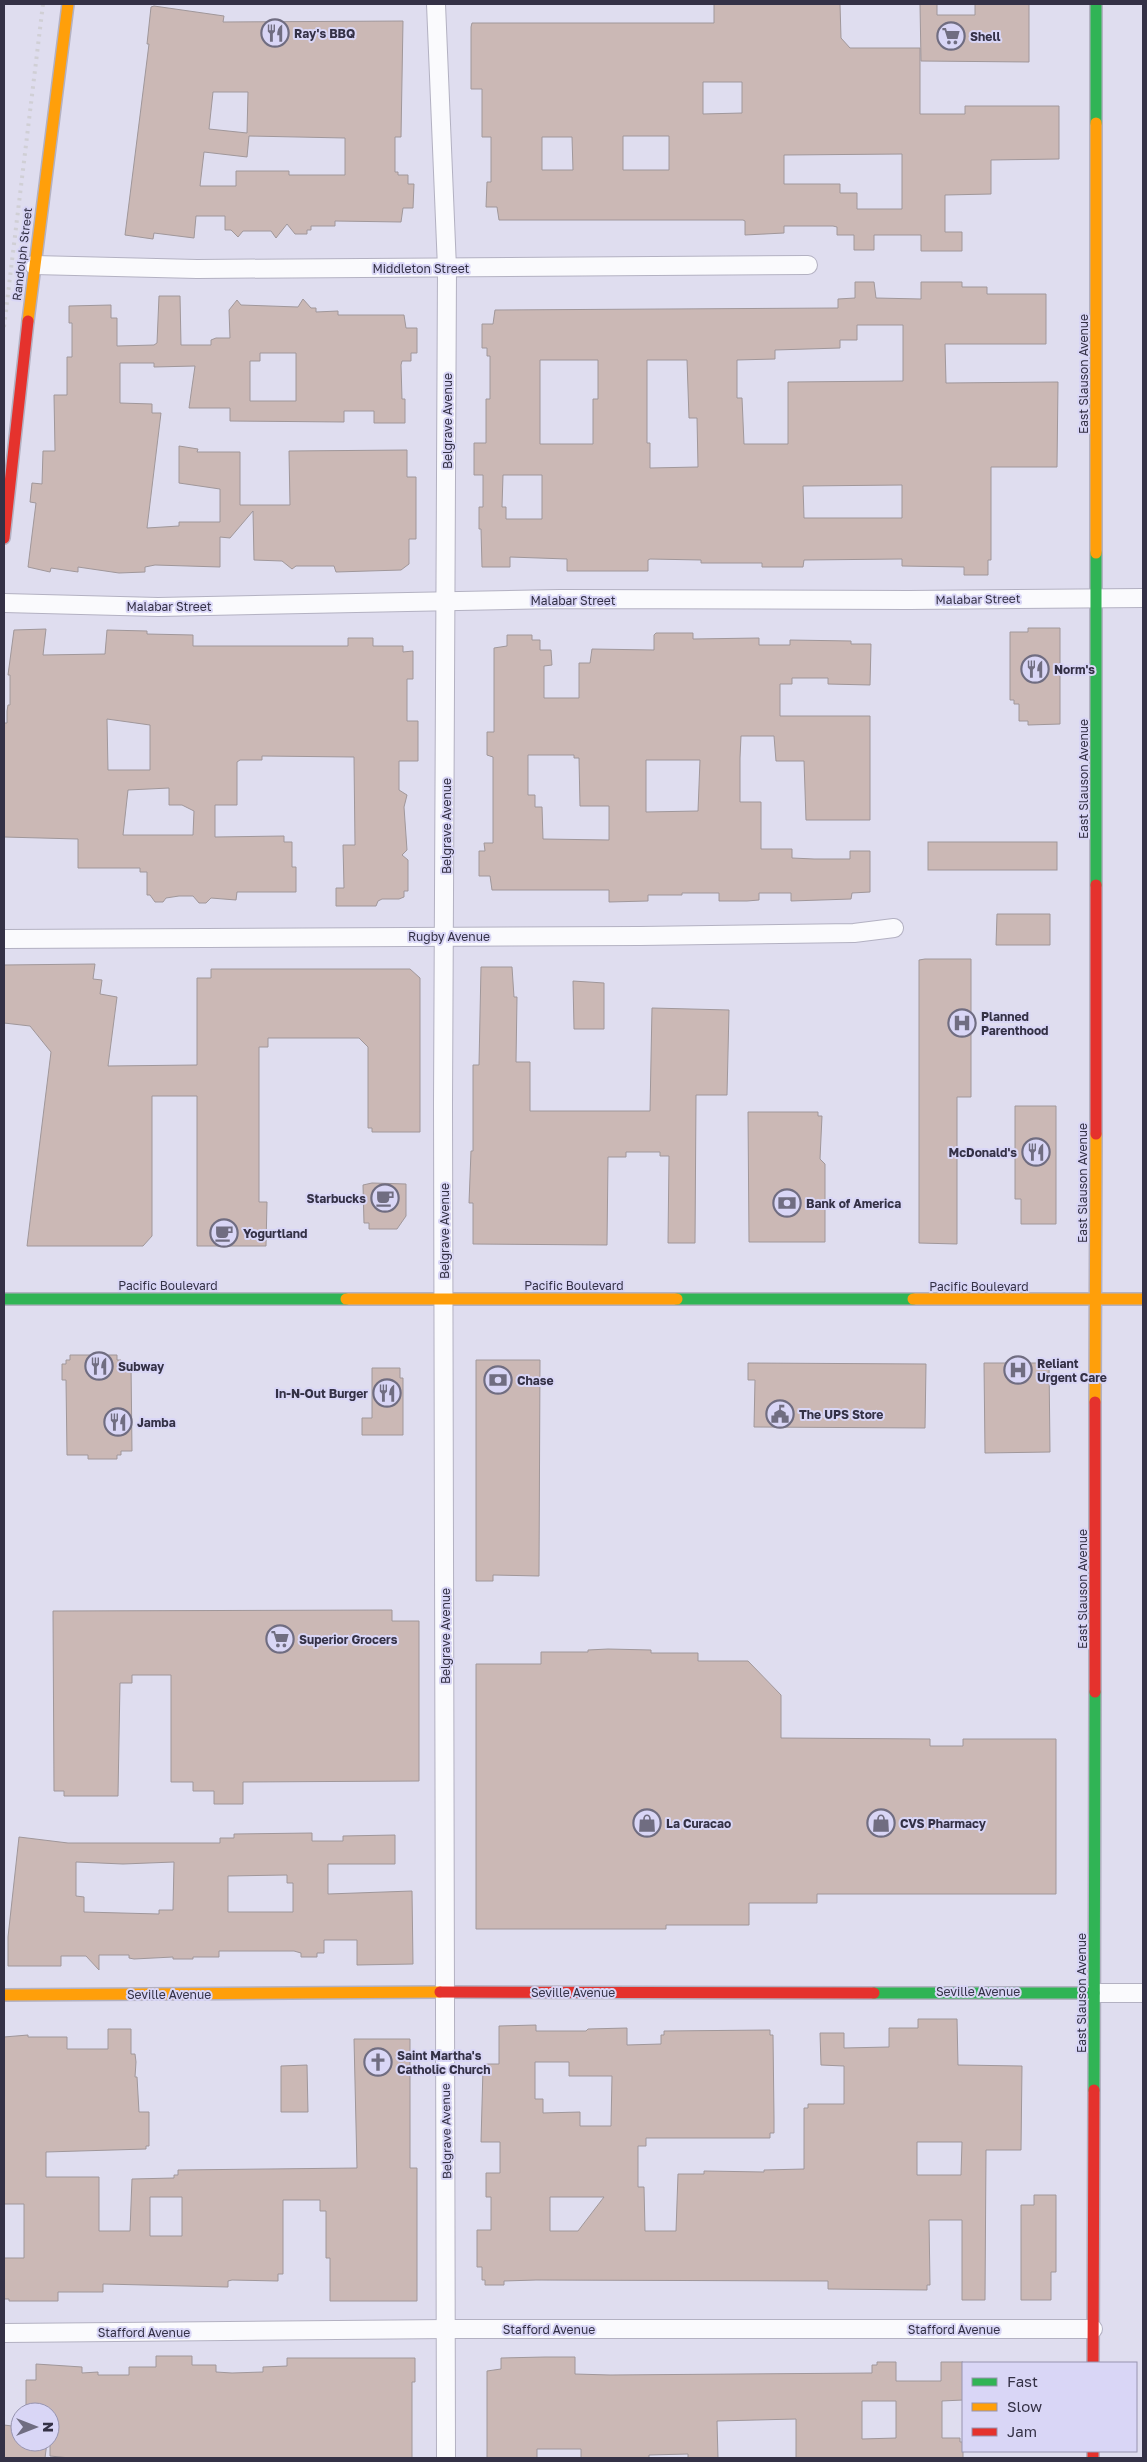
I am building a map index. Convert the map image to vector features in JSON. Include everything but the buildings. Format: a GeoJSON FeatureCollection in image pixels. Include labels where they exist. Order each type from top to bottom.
{"type":"FeatureCollection","features":[{"type":"Feature","properties":{"kind":"main road","name":"Randolph Street"},"geometry":{"type":"LineString","coordinates":[[4,538],[34,266],[68,4]]}},
{"type":"Feature","properties":{"kind":"main road","name":"East Slauson Avenue"},"geometry":{"type":"LineString","coordinates":[[1093,2362],[1096,1634],[1094,1299],[1097,598],[1096,4]]}},
{"type":"Feature","properties":{"kind":"main road","name":"Pacific Boulevard"},"geometry":{"type":"LineString","coordinates":[[4,1299],[1143,1299]]}},
{"type":"Feature","properties":{"kind":"main road","name":"Seville Avenue"},"geometry":{"type":"LineString","coordinates":[[4,1995],[444,1992],[1094,1993]]}},
{"type":"Feature","properties":{"kind":"street","name":"Belgrave Avenue"},"geometry":{"type":"LineString","coordinates":[[436,4],[447,268],[444,1299],[446,2458]]}},
{"type":"Feature","properties":{"kind":"street","name":"Middleton Street"},"geometry":{"type":"LineString","coordinates":[[34,266],[197,269],[808,265]]}},
{"type":"Feature","properties":{"kind":"street","name":"Malabar Street"},"geometry":{"type":"LineString","coordinates":[[4,603],[158,608],[447,601],[1143,598]]}},
{"type":"Feature","properties":{"kind":"street","name":"Rugby Avenue"},"geometry":{"type":"LineString","coordinates":[[4,939],[854,933],[894,928]]}},
{"type":"Feature","properties":{"kind":"street","name":"Seville Avenue"},"geometry":{"type":"LineString","coordinates":[[1094,1993],[1143,1993]]}},
{"type":"Feature","properties":{"kind":"street","name":"Stafford Avenue"},"geometry":{"type":"LineString","coordinates":[[4,2333],[447,2329],[1093,2329]]}},
{"type":"Feature","properties":{"kind":"railway"},"geometry":{"type":"LineString","coordinates":[[4,327],[43,4]]}},
{"type":"Feature","properties":{"kind":"traffic: fast"},"geometry":{"type":"LineString","coordinates":[[1096,4],[1096,123]]}},
{"type":"Feature","properties":{"kind":"traffic: fast"},"geometry":{"type":"LineString","coordinates":[[1096,553],[1096,885]]}},
{"type":"Feature","properties":{"kind":"traffic: fast"},"geometry":{"type":"LineString","coordinates":[[4,1299],[346,1299]]}},
{"type":"Feature","properties":{"kind":"traffic: fast"},"geometry":{"type":"LineString","coordinates":[[677,1299],[913,1299]]}},
{"type":"Feature","properties":{"kind":"traffic: fast"},"geometry":{"type":"LineString","coordinates":[[1094,2090],[1095,1692]]}},
{"type":"Feature","properties":{"kind":"traffic: fast"},"geometry":{"type":"LineString","coordinates":[[874,1993],[1094,1993]]}},
{"type":"Feature","properties":{"kind":"traffic: slow"},"geometry":{"type":"LineString","coordinates":[[28,321],[68,4]]}},
{"type":"Feature","properties":{"kind":"traffic: slow"},"geometry":{"type":"LineString","coordinates":[[1096,123],[1096,553]]}},
{"type":"Feature","properties":{"kind":"traffic: slow"},"geometry":{"type":"LineString","coordinates":[[1095,1402],[1096,1134]]}},
{"type":"Feature","properties":{"kind":"traffic: slow"},"geometry":{"type":"LineString","coordinates":[[346,1299],[677,1299]]}},
{"type":"Feature","properties":{"kind":"traffic: slow"},"geometry":{"type":"LineString","coordinates":[[913,1299],[1143,1299]]}},
{"type":"Feature","properties":{"kind":"traffic: slow"},"geometry":{"type":"LineString","coordinates":[[4,1995],[440,1992]]}},
{"type":"Feature","properties":{"kind":"traffic: jam"},"geometry":{"type":"LineString","coordinates":[[4,538],[28,321]]}},
{"type":"Feature","properties":{"kind":"traffic: jam"},"geometry":{"type":"LineString","coordinates":[[1096,885],[1096,1134]]}},
{"type":"Feature","properties":{"kind":"traffic: jam"},"geometry":{"type":"LineString","coordinates":[[1095,1402],[1095,1692]]}},
{"type":"Feature","properties":{"kind":"traffic: jam"},"geometry":{"type":"LineString","coordinates":[[440,1992],[874,1993]]}},
{"type":"Feature","properties":{"kind":"traffic: jam"},"geometry":{"type":"LineString","coordinates":[[1093,2362],[1094,2090]]}},
{"type":"Feature","properties":{"kind":"traffic: jam"},"geometry":{"type":"LineString","coordinates":[[1093,2452],[1093,2458]]}},
{"type":"Feature","properties":{"kind":"place","name":"Ray's BBQ"},"geometry":{"type":"Point","coordinates":[275,33]}},
{"type":"Feature","properties":{"kind":"place","name":"Shell"},"geometry":{"type":"Point","coordinates":[951,36]}},
{"type":"Feature","properties":{"kind":"place","name":"Norm's"},"geometry":{"type":"Point","coordinates":[1035,669]}},
{"type":"Feature","properties":{"kind":"place","name":"Planned Parenthood"},"geometry":{"type":"Point","coordinates":[962,1023]}},
{"type":"Feature","properties":{"kind":"place","name":"McDonald's"},"geometry":{"type":"Point","coordinates":[1036,1152]}},
{"type":"Feature","properties":{"kind":"place","name":"Starbucks"},"geometry":{"type":"Point","coordinates":[385,1198]}},
{"type":"Feature","properties":{"kind":"place","name":"Bank of America"},"geometry":{"type":"Point","coordinates":[787,1203]}},
{"type":"Feature","properties":{"kind":"place","name":"Yogurtland"},"geometry":{"type":"Point","coordinates":[224,1233]}},
{"type":"Feature","properties":{"kind":"place","name":"Subway"},"geometry":{"type":"Point","coordinates":[99,1366]}},
{"type":"Feature","properties":{"kind":"place","name":"Reliant Urgent Care"},"geometry":{"type":"Point","coordinates":[1018,1370]}},
{"type":"Feature","properties":{"kind":"place","name":"Chase"},"geometry":{"type":"Point","coordinates":[498,1380]}},
{"type":"Feature","properties":{"kind":"place","name":"In-N-Out Burger"},"geometry":{"type":"Point","coordinates":[387,1393]}},
{"type":"Feature","properties":{"kind":"place","name":"The UPS Store"},"geometry":{"type":"Point","coordinates":[780,1414]}},
{"type":"Feature","properties":{"kind":"place","name":"Jamba"},"geometry":{"type":"Point","coordinates":[118,1422]}},
{"type":"Feature","properties":{"kind":"place","name":"Superior Grocers"},"geometry":{"type":"Point","coordinates":[280,1639]}},
{"type":"Feature","properties":{"kind":"place","name":"La Curacao"},"geometry":{"type":"Point","coordinates":[647,1823]}},
{"type":"Feature","properties":{"kind":"place","name":"CVS Pharmacy"},"geometry":{"type":"Point","coordinates":[881,1823]}},
{"type":"Feature","properties":{"kind":"place","name":"Saint Martha's Catholic Church"},"geometry":{"type":"Point","coordinates":[378,2062]}}]}
